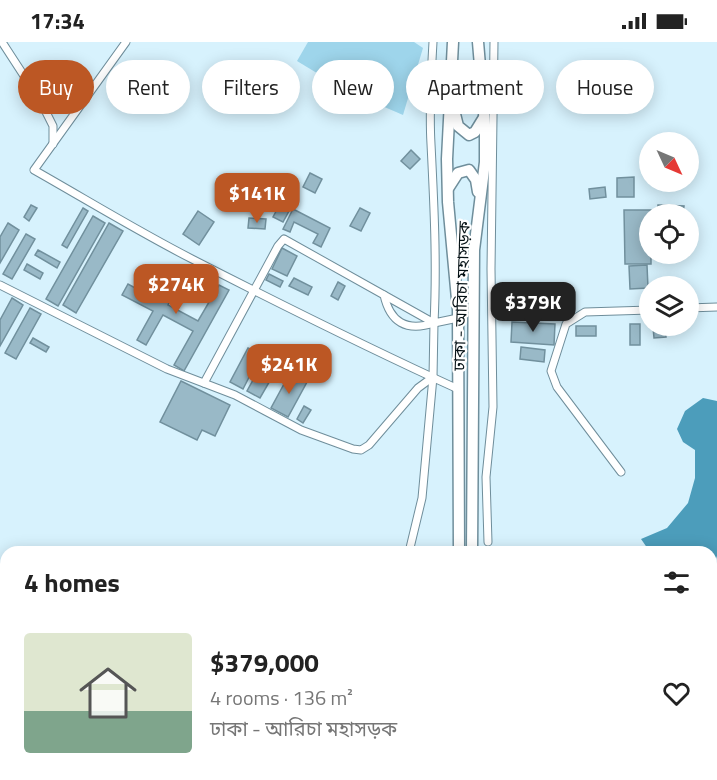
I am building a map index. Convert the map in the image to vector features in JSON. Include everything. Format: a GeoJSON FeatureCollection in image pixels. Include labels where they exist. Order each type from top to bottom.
{"type":"FeatureCollection","features":[{"type":"Feature","properties":{"kind":"highway","name":"ঢাকা - আরিচা মহাসড়ক"},"geometry":{"type":"LineString","coordinates":[[452,60],[453,42]]}},
{"type":"Feature","properties":{"kind":"highway","name":"ঢাকা - আরিচা মহাসড়ক"},"geometry":{"type":"LineString","coordinates":[[472,546],[474,250],[485,162],[478,42]]}},
{"type":"Feature","properties":{"kind":"highway","name":"ঢাকা - আরিচা মহাসড়ক"},"geometry":{"type":"LineString","coordinates":[[450,114],[448,190],[458,318],[459,546]]}},
{"type":"Feature","properties":{"kind":"highway"},"geometry":{"type":"LineString","coordinates":[[454,114],[458,126],[470,135],[475,132],[484,115]]}},
{"type":"Feature","properties":{"kind":"highway"},"geometry":{"type":"LineString","coordinates":[[448,190],[458,173],[469,170],[476,180],[479,207]]}},
{"type":"Feature","properties":{"kind":"street"},"geometry":{"type":"LineString","coordinates":[[2,42],[41,102],[53,126],[53,144]]}},
{"type":"Feature","properties":{"kind":"street"},"geometry":{"type":"LineString","coordinates":[[126,42],[34,170],[191,259],[343,336],[458,389]]}},
{"type":"Feature","properties":{"kind":"street"},"geometry":{"type":"LineString","coordinates":[[410,546],[422,498],[433,377],[437,267],[430,93],[433,42]]}},
{"type":"Feature","properties":{"kind":"street"},"geometry":{"type":"LineString","coordinates":[[488,542],[486,477],[494,408],[491,269],[494,42]]}},
{"type":"Feature","properties":{"kind":"street"},"geometry":{"type":"LineString","coordinates":[[204,383],[278,246],[286,239],[434,323]]}},
{"type":"Feature","properties":{"kind":"street"},"geometry":{"type":"LineString","coordinates":[[0,285],[167,369],[235,395],[301,430],[352,449],[361,450],[380,434],[418,388],[433,377]]}},
{"type":"Feature","properties":{"kind":"street"},"geometry":{"type":"LineString","coordinates":[[384,294],[388,311],[398,320],[413,327],[458,318]]}},
{"type":"Feature","properties":{"kind":"street"},"geometry":{"type":"LineString","coordinates":[[699,308],[717,307]]}},
{"type":"Feature","properties":{"kind":"street"},"geometry":{"type":"LineString","coordinates":[[621,472],[557,387],[551,371],[566,324],[585,312],[639,310]]}},
{"type":"Feature","properties":{"kind":"shaded area"},"geometry":{"type":"Polygon","coordinates":[[[308,42],[414,42],[423,48],[419,60],[406,60],[406,105],[403,115],[394,111],[394,60],[312,60],[312,70],[298,60],[308,42]]]}},
{"type":"Feature","properties":{"kind":"shaded area"},"geometry":{"type":"Polygon","coordinates":[[[703,398],[717,401],[717,546],[646,546],[641,539],[667,528],[688,503],[695,478],[695,450],[683,442],[677,429],[685,411],[703,398]]]}},
{"type":"Feature","properties":{"kind":"building"},"geometry":{"type":"Polygon","coordinates":[[[411,150],[420,159],[410,169],[401,161],[411,150]]]}},
{"type":"Feature","properties":{"kind":"building"},"geometry":{"type":"Polygon","coordinates":[[[310,173],[322,179],[315,193],[303,187],[310,173]]]}},
{"type":"Feature","properties":{"kind":"building"},"geometry":{"type":"Polygon","coordinates":[[[277,175],[288,180],[283,190],[272,184],[277,175]]]}},
{"type":"Feature","properties":{"kind":"building"},"geometry":{"type":"Polygon","coordinates":[[[634,177],[634,197],[617,197],[617,178],[634,177]]]}},
{"type":"Feature","properties":{"kind":"building"},"geometry":{"type":"Polygon","coordinates":[[[605,187],[606,197],[590,199],[589,189],[605,187]]]}},
{"type":"Feature","properties":{"kind":"building"},"geometry":{"type":"Polygon","coordinates":[[[31,205],[37,208],[29,221],[24,217],[31,205]]]}},
{"type":"Feature","properties":{"kind":"building"},"geometry":{"type":"Polygon","coordinates":[[[279,206],[289,211],[283,222],[273,217],[279,206]]]}},
{"type":"Feature","properties":{"kind":"building"},"geometry":{"type":"Polygon","coordinates":[[[83,208],[88,211],[67,248],[62,245],[83,208]]]}},
{"type":"Feature","properties":{"kind":"building"},"geometry":{"type":"Polygon","coordinates":[[[360,208],[370,213],[361,231],[350,226],[360,208]]]}},
{"type":"Feature","properties":{"kind":"building"},"geometry":{"type":"Polygon","coordinates":[[[293,209],[330,228],[321,247],[313,243],[318,234],[294,222],[290,232],[283,229],[293,209]]]}},
{"type":"Feature","properties":{"kind":"building"},"geometry":{"type":"Polygon","coordinates":[[[624,210],[639,210],[639,264],[625,264],[624,210]]]}},
{"type":"Feature","properties":{"kind":"building"},"geometry":{"type":"Polygon","coordinates":[[[198,211],[214,222],[199,245],[183,234],[198,211]]]}},
{"type":"Feature","properties":{"kind":"building"},"geometry":{"type":"Polygon","coordinates":[[[93,216],[105,223],[58,306],[46,299],[93,216]]]}},
{"type":"Feature","properties":{"kind":"building"},"geometry":{"type":"Polygon","coordinates":[[[249,218],[266,219],[265,229],[248,228],[249,218]]]}},
{"type":"Feature","properties":{"kind":"building"},"geometry":{"type":"Polygon","coordinates":[[[8,223],[19,230],[0,263],[0,237],[8,223]]]}},
{"type":"Feature","properties":{"kind":"building"},"geometry":{"type":"Polygon","coordinates":[[[109,223],[123,231],[76,313],[63,305],[109,223]]]}},
{"type":"Feature","properties":{"kind":"building"},"geometry":{"type":"Polygon","coordinates":[[[26,234],[35,239],[12,279],[3,274],[26,234]]]}},
{"type":"Feature","properties":{"kind":"building"},"geometry":{"type":"Polygon","coordinates":[[[282,248],[297,256],[287,276],[272,269],[282,248]]]}},
{"type":"Feature","properties":{"kind":"building"},"geometry":{"type":"Polygon","coordinates":[[[38,250],[60,262],[57,268],[35,255],[38,250]]]}},
{"type":"Feature","properties":{"kind":"building"},"geometry":{"type":"Polygon","coordinates":[[[27,264],[43,273],[40,279],[24,270],[27,264]]]}},
{"type":"Feature","properties":{"kind":"building"},"geometry":{"type":"Polygon","coordinates":[[[647,265],[647,276],[639,276],[639,288],[630,289],[629,266],[647,265]]]}},
{"type":"Feature","properties":{"kind":"building"},"geometry":{"type":"Polygon","coordinates":[[[176,269],[185,274],[168,305],[198,321],[219,285],[229,290],[184,371],[174,365],[193,331],[163,315],[146,345],[137,340],[153,311],[122,295],[128,284],[159,301],[176,269]]]}},
{"type":"Feature","properties":{"kind":"building"},"geometry":{"type":"Polygon","coordinates":[[[269,274],[283,281],[280,287],[266,280],[269,274]]]}},
{"type":"Feature","properties":{"kind":"building"},"geometry":{"type":"Polygon","coordinates":[[[294,278],[312,287],[308,295],[289,286],[294,278]]]}},
{"type":"Feature","properties":{"kind":"building"},"geometry":{"type":"Polygon","coordinates":[[[338,282],[345,286],[338,300],[331,296],[338,282]]]}},
{"type":"Feature","properties":{"kind":"building"},"geometry":{"type":"Polygon","coordinates":[[[12,298],[23,305],[0,346],[0,320],[12,298]]]}},
{"type":"Feature","properties":{"kind":"building"},"geometry":{"type":"Polygon","coordinates":[[[30,308],[41,314],[16,359],[5,353],[30,308]]]}},
{"type":"Feature","properties":{"kind":"building"},"geometry":{"type":"Polygon","coordinates":[[[512,322],[555,324],[554,345],[511,342],[512,322]]]}},
{"type":"Feature","properties":{"kind":"building"},"geometry":{"type":"Polygon","coordinates":[[[630,324],[639,324],[640,345],[630,345],[630,324]]]}},
{"type":"Feature","properties":{"kind":"building"},"geometry":{"type":"Polygon","coordinates":[[[576,326],[596,326],[596,336],[576,336],[576,326]]]}},
{"type":"Feature","properties":{"kind":"building"},"geometry":{"type":"Polygon","coordinates":[[[33,338],[49,347],[46,352],[30,343],[33,338]]]}},
{"type":"Feature","properties":{"kind":"building"},"geometry":{"type":"Polygon","coordinates":[[[521,347],[545,350],[544,362],[520,359],[521,347]]]}},
{"type":"Feature","properties":{"kind":"building"},"geometry":{"type":"Polygon","coordinates":[[[248,348],[261,354],[243,389],[230,382],[248,348]]]}},
{"type":"Feature","properties":{"kind":"building"},"geometry":{"type":"Polygon","coordinates":[[[258,371],[271,379],[260,398],[247,391],[258,371]]]}},
{"type":"Feature","properties":{"kind":"building"},"geometry":{"type":"Polygon","coordinates":[[[290,373],[307,382],[288,417],[271,408],[290,373]]]}},
{"type":"Feature","properties":{"kind":"building"},"geometry":{"type":"Polygon","coordinates":[[[181,381],[230,405],[215,436],[202,430],[197,440],[160,422],[181,381]]]}},
{"type":"Feature","properties":{"kind":"building"},"geometry":{"type":"Polygon","coordinates":[[[304,406],[311,410],[303,423],[297,419],[304,406]]]}}]}
